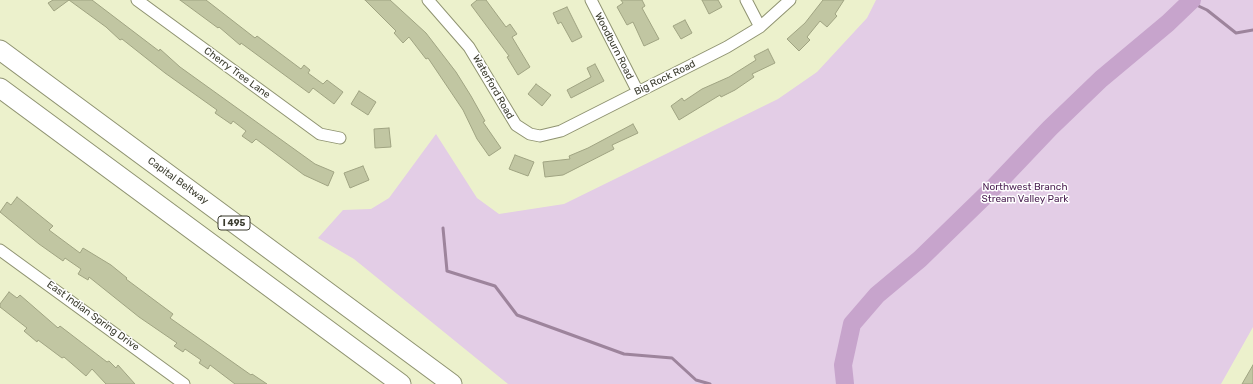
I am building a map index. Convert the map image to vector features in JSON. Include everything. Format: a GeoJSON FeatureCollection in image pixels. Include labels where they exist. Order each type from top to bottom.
{"type":"FeatureCollection","features":[{"type":"Feature","properties":{"kind":"highway"},"geometry":{"type":"LineString","coordinates":[[0,47],[16,62]]}},
{"type":"Feature","properties":{"kind":"highway","name":"Capital Beltway"},"geometry":{"type":"LineString","coordinates":[[0,50],[452,384]]}},
{"type":"Feature","properties":{"kind":"highway"},"geometry":{"type":"LineString","coordinates":[[0,88],[401,384]]}},
{"type":"Feature","properties":{"kind":"highway"},"geometry":{"type":"LineString","coordinates":[[0,102],[82,148]]}},
{"type":"Feature","properties":{"kind":"street","name":"Cherry Tree Lane"},"geometry":{"type":"LineString","coordinates":[[137,0],[320,134],[340,138]]}},
{"type":"Feature","properties":{"kind":"street","name":"Waterford Road"},"geometry":{"type":"LineString","coordinates":[[428,0],[470,46],[516,125],[530,134]]}},
{"type":"Feature","properties":{"kind":"street","name":"Woodburn Road"},"geometry":{"type":"LineString","coordinates":[[591,0],[638,92]]}},
{"type":"Feature","properties":{"kind":"street"},"geometry":{"type":"LineString","coordinates":[[746,0],[760,27]]}},
{"type":"Feature","properties":{"kind":"street","name":"Big Rock Road"},"geometry":{"type":"LineString","coordinates":[[530,134],[540,136],[561,131],[727,47],[760,27],[790,0]]}},
{"type":"Feature","properties":{"kind":"street","name":"East Indian Spring Drive"},"geometry":{"type":"LineString","coordinates":[[0,250],[184,384]]}},
{"type":"Feature","properties":{"kind":"green space","name":"Northwest Branch Stream Valley Park"},"geometry":{"type":"Polygon","coordinates":[[[876,0],[1253,0],[1253,327],[1221,384],[508,384],[354,259],[318,238],[343,210],[371,209],[389,198],[436,134],[477,198],[499,214],[564,204],[778,99],[817,72],[867,18],[876,0]]]}},
{"type":"Feature","properties":{"kind":"building"},"geometry":{"type":"Polygon","coordinates":[[[53,0],[69,0],[54,11],[48,3],[53,0]]]}},
{"type":"Feature","properties":{"kind":"building"},"geometry":{"type":"Polygon","coordinates":[[[69,0],[92,0],[159,51],[160,49],[180,67],[315,164],[334,172],[328,186],[304,175],[256,139],[252,143],[242,136],[246,131],[233,121],[231,124],[215,113],[217,110],[165,73],[122,39],[120,40],[106,27],[69,0]]]}},
{"type":"Feature","properties":{"kind":"building"},"geometry":{"type":"Polygon","coordinates":[[[180,0],[206,0],[255,38],[257,36],[301,69],[304,65],[310,70],[308,73],[323,84],[327,80],[343,92],[334,104],[313,88],[309,93],[241,43],[240,45],[219,27],[218,28],[180,0]]]}},
{"type":"Feature","properties":{"kind":"building"},"geometry":{"type":"Polygon","coordinates":[[[365,0],[390,0],[426,33],[456,72],[485,121],[483,122],[501,148],[489,156],[477,139],[463,110],[428,58],[426,59],[409,37],[403,43],[394,33],[396,31],[365,0]]]}},
{"type":"Feature","properties":{"kind":"building"},"geometry":{"type":"Polygon","coordinates":[[[477,0],[486,0],[506,27],[510,24],[517,34],[512,37],[530,67],[518,75],[507,57],[509,56],[471,5],[477,0]]]}},
{"type":"Feature","properties":{"kind":"building"},"geometry":{"type":"Polygon","coordinates":[[[621,0],[642,0],[645,6],[642,8],[659,39],[644,46],[633,22],[627,25],[617,7],[623,3],[621,0]]]}},
{"type":"Feature","properties":{"kind":"building"},"geometry":{"type":"Polygon","coordinates":[[[702,0],[718,0],[722,7],[709,14],[702,0]]]}},
{"type":"Feature","properties":{"kind":"building"},"geometry":{"type":"Polygon","coordinates":[[[823,0],[844,0],[835,14],[837,16],[827,27],[820,21],[807,37],[810,40],[799,51],[787,39],[805,23],[823,0]]]}},
{"type":"Feature","properties":{"kind":"building"},"geometry":{"type":"Polygon","coordinates":[[[567,7],[582,37],[572,42],[561,22],[558,24],[553,13],[567,7]]]}},
{"type":"Feature","properties":{"kind":"building"},"geometry":{"type":"Polygon","coordinates":[[[685,20],[692,33],[681,39],[673,26],[685,20]]]}},
{"type":"Feature","properties":{"kind":"building"},"geometry":{"type":"Polygon","coordinates":[[[768,49],[775,63],[752,74],[754,77],[735,90],[721,97],[720,95],[679,120],[671,106],[682,98],[684,101],[702,89],[729,77],[756,60],[754,56],[768,49]]]}},
{"type":"Feature","properties":{"kind":"building"},"geometry":{"type":"Polygon","coordinates":[[[595,64],[604,81],[571,98],[567,90],[591,77],[587,68],[595,64]]]}},
{"type":"Feature","properties":{"kind":"building"},"geometry":{"type":"Polygon","coordinates":[[[536,84],[551,95],[542,106],[528,94],[536,84]]]}},
{"type":"Feature","properties":{"kind":"building"},"geometry":{"type":"Polygon","coordinates":[[[359,91],[376,102],[368,115],[351,104],[359,91]]]}},
{"type":"Feature","properties":{"kind":"building"},"geometry":{"type":"Polygon","coordinates":[[[633,124],[638,133],[612,145],[614,149],[563,175],[545,177],[543,162],[570,159],[569,156],[588,148],[633,124]]]}},
{"type":"Feature","properties":{"kind":"building"},"geometry":{"type":"Polygon","coordinates":[[[389,128],[391,147],[375,148],[374,129],[389,128]]]}},
{"type":"Feature","properties":{"kind":"building"},"geometry":{"type":"Polygon","coordinates":[[[515,155],[534,162],[528,176],[509,169],[515,155]]]}},
{"type":"Feature","properties":{"kind":"building"},"geometry":{"type":"Polygon","coordinates":[[[363,166],[369,180],[350,188],[344,173],[363,166]]]}},
{"type":"Feature","properties":{"kind":"building"},"geometry":{"type":"Polygon","coordinates":[[[17,197],[53,226],[49,230],[80,253],[83,248],[111,265],[127,278],[126,279],[173,314],[170,318],[251,375],[252,374],[267,384],[235,384],[210,365],[208,369],[199,363],[201,360],[185,349],[183,352],[174,346],[177,343],[139,317],[89,277],[88,280],[78,274],[81,269],[65,258],[63,261],[39,244],[0,212],[7,202],[11,205],[17,197]]]}},
{"type":"Feature","properties":{"kind":"building"},"geometry":{"type":"Polygon","coordinates":[[[9,292],[17,298],[20,295],[58,328],[60,326],[107,362],[109,361],[116,368],[118,365],[135,384],[106,384],[92,369],[86,376],[64,357],[62,358],[38,340],[37,342],[24,331],[27,328],[0,307],[0,304],[9,292]]]}},
{"type":"Feature","properties":{"kind":"building"},"geometry":{"type":"Polygon","coordinates":[[[1253,365],[1253,384],[1242,384],[1253,365]]]}},
{"type":"Feature","properties":{"kind":"waterway"},"geometry":{"type":"LineString","coordinates":[[845,384],[843,365],[852,324],[877,295],[920,259],[993,188],[1050,128],[1101,79],[1168,23],[1192,0]]}},
{"type":"Feature","properties":{"kind":"waterway"},"geometry":{"type":"LineString","coordinates":[[1190,2],[1207,10],[1236,33],[1253,30]]}},
{"type":"Feature","properties":{"kind":"waterway"},"geometry":{"type":"LineString","coordinates":[[443,228],[447,271],[495,286],[517,315],[624,354],[672,358],[696,380],[710,384]]}}]}
